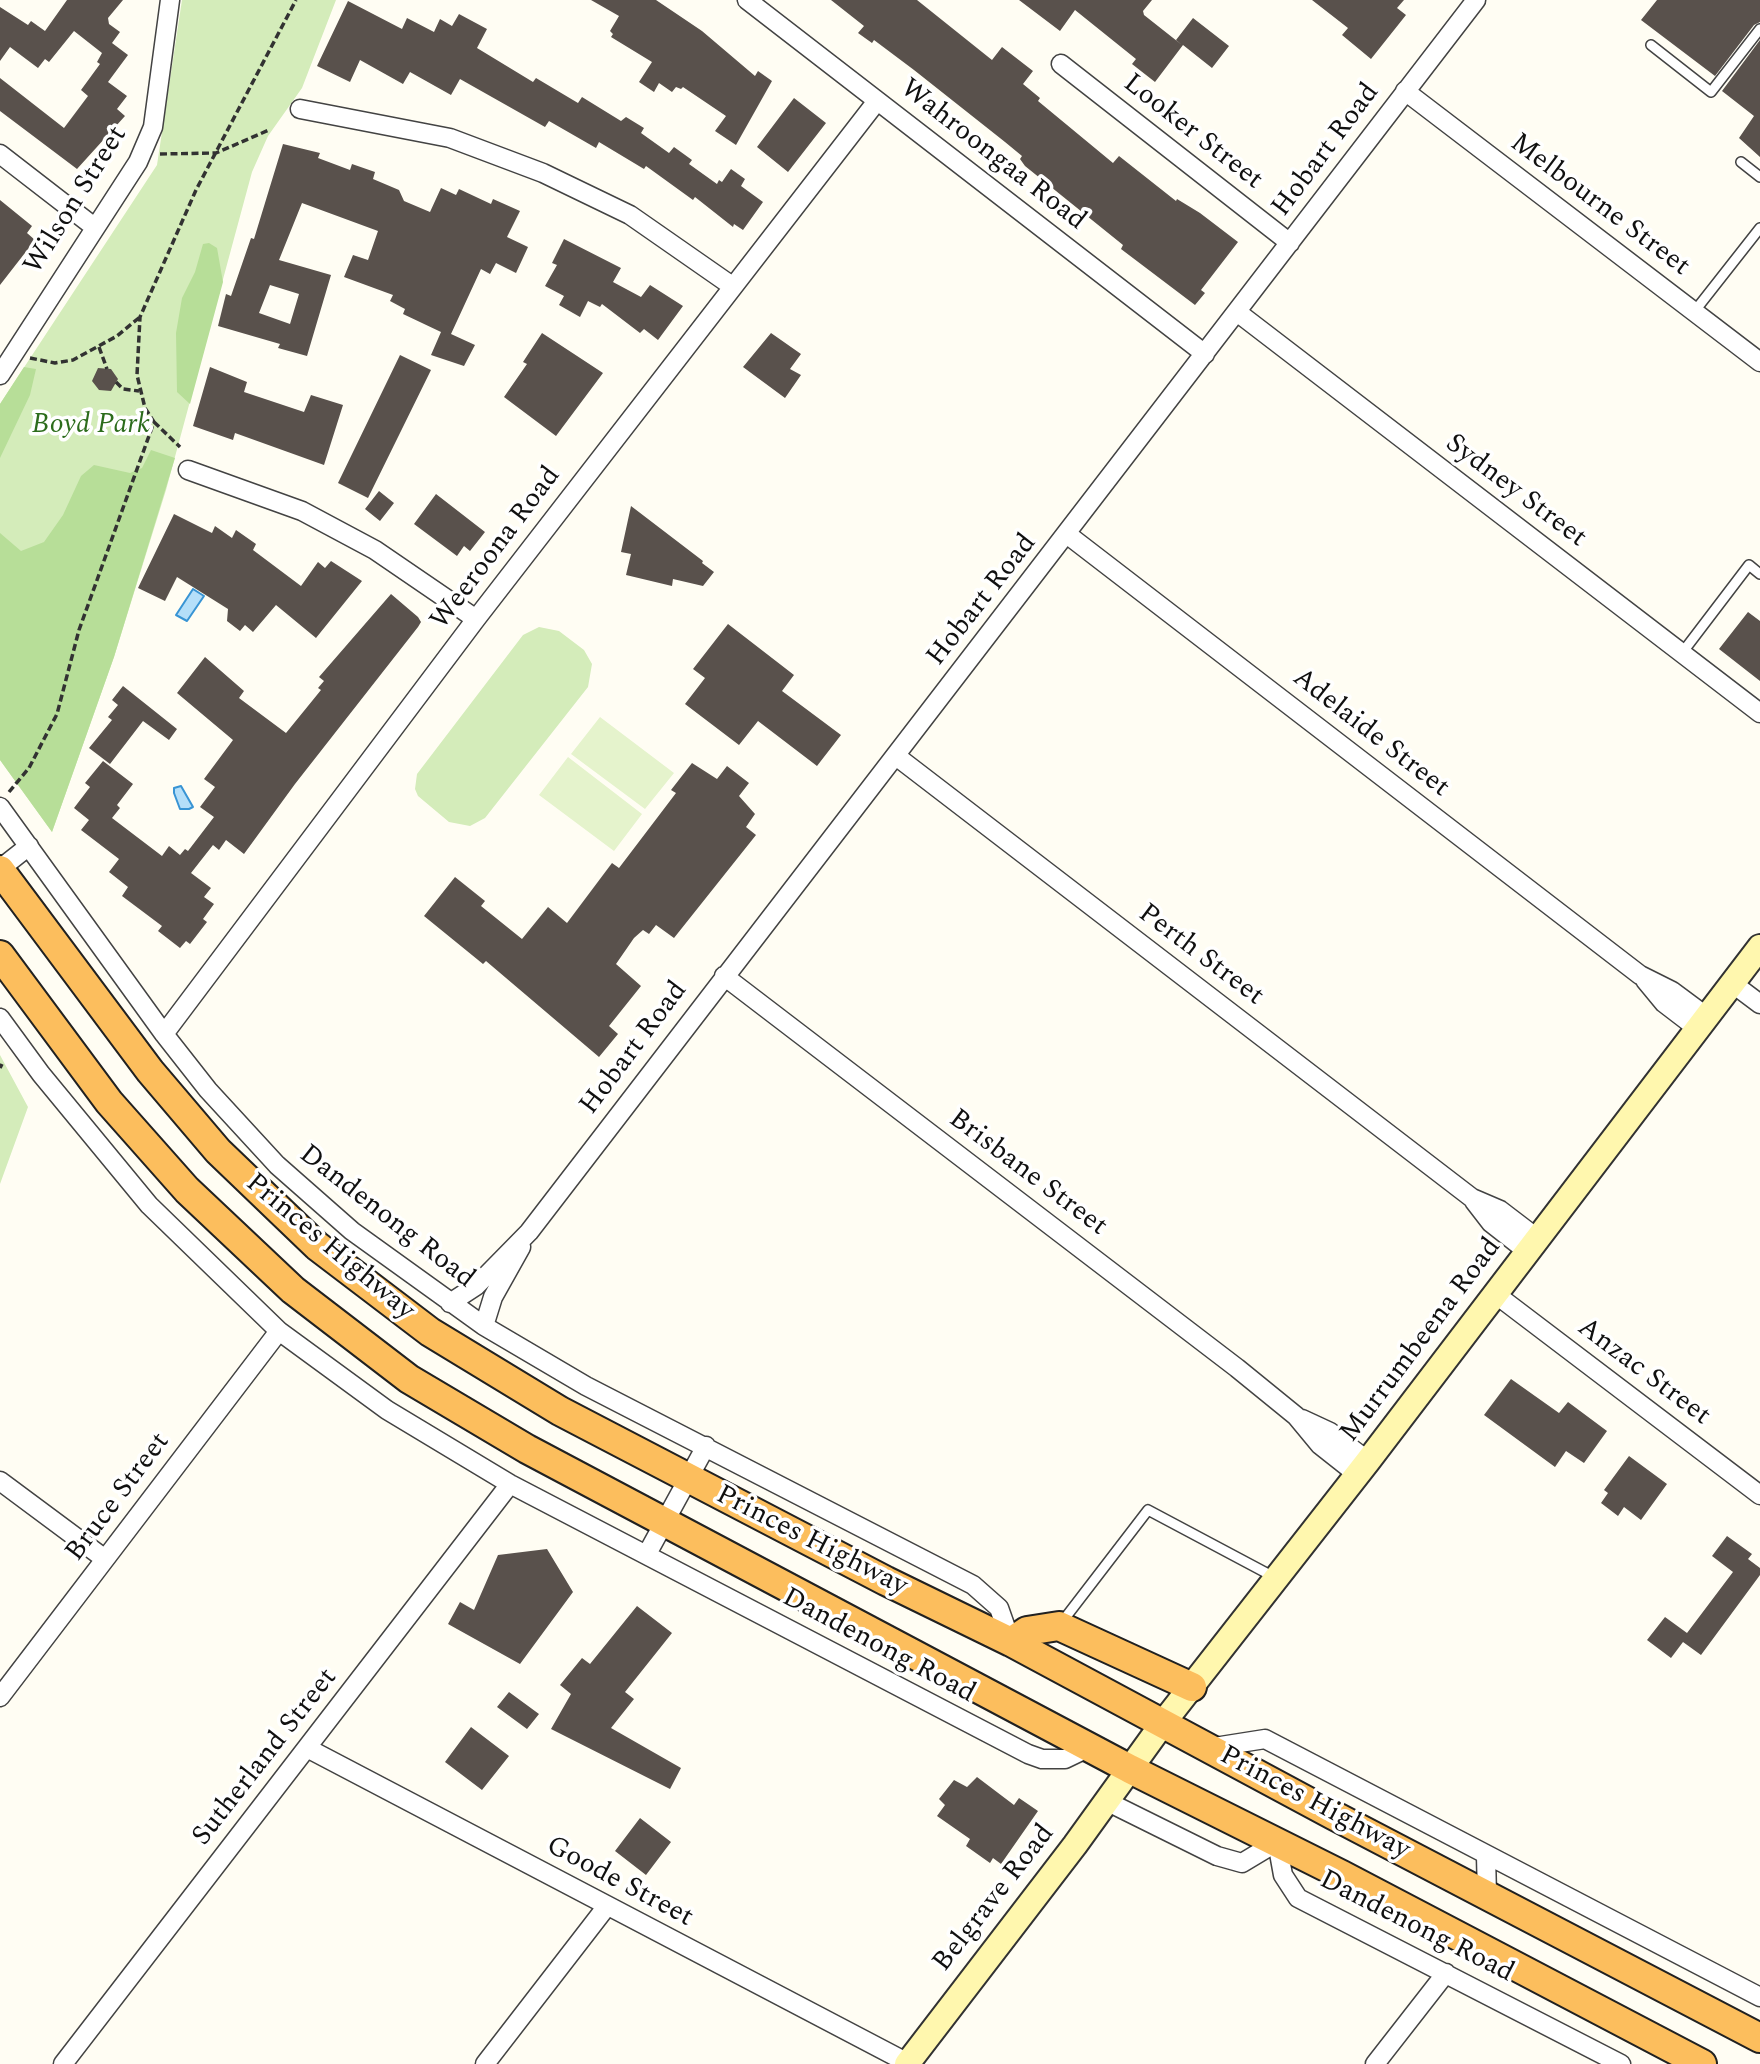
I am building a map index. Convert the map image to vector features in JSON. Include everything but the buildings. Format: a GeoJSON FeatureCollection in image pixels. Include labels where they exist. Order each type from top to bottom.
{"type":"FeatureCollection","features":[{"type":"Feature","properties":{"kind":"highway","name":"Princes Highway"},"geometry":{"type":"LineString","coordinates":[[0,870],[174,1102],[218,1151],[299,1231],[400,1311],[467,1357],[560,1411],[689,1479],[1011,1642],[1760,2038]]}},
{"type":"Feature","properties":{"kind":"highway","name":"Princes Highway"},"geometry":{"type":"LineString","coordinates":[[0,955],[102,1093],[143,1143],[240,1244],[372,1353],[443,1400],[527,1449],[1130,1769],[1702,2064]]}},
{"type":"Feature","properties":{"kind":"highway"},"geometry":{"type":"LineString","coordinates":[[1011,1642],[1027,1631],[1059,1626],[1192,1687]]}},
{"type":"Feature","properties":{"kind":"main road","name":"Murrumbeena Road"},"geometry":{"type":"LineString","coordinates":[[1130,1769],[1760,947]]}},
{"type":"Feature","properties":{"kind":"main road","name":"Belgrave Road"},"geometry":{"type":"LineString","coordinates":[[907,2063],[1130,1769]]}},
{"type":"Feature","properties":{"kind":"street","name":"Wilson Street"},"geometry":{"type":"LineString","coordinates":[[0,375],[141,154],[153,127],[170,0]]}},
{"type":"Feature","properties":{"kind":"street","name":"Wahroongaa Road"},"geometry":{"type":"LineString","coordinates":[[747,0],[1205,354]]}},
{"type":"Feature","properties":{"kind":"street","name":"Hobart Road"},"geometry":{"type":"LineString","coordinates":[[450,1303],[476,1286],[529,1232],[724,976],[1068,535],[1476,0]]}},
{"type":"Feature","properties":{"kind":"street","name":"Looker Street"},"geometry":{"type":"LineString","coordinates":[[1061,64],[1290,243]]}},
{"type":"Feature","properties":{"kind":"street","name":"Melbourne Street"},"geometry":{"type":"LineString","coordinates":[[1405,92],[1760,362]]}},
{"type":"Feature","properties":{"kind":"street","name":"Weeroona Road"},"geometry":{"type":"LineString","coordinates":[[164,1034],[476,619],[877,101]]}},
{"type":"Feature","properties":{"kind":"street"},"geometry":{"type":"LineString","coordinates":[[300,108],[450,138],[543,173],[630,215],[732,286]]}},
{"type":"Feature","properties":{"kind":"street"},"geometry":{"type":"LineString","coordinates":[[0,154],[93,226]]}},
{"type":"Feature","properties":{"kind":"street","name":"Sydney Street"},"geometry":{"type":"LineString","coordinates":[[1237,312],[1760,713]]}},
{"type":"Feature","properties":{"kind":"street"},"geometry":{"type":"LineString","coordinates":[[188,470],[302,511],[375,550],[476,619]]}},
{"type":"Feature","properties":{"kind":"street","name":"Adelaide Street"},"geometry":{"type":"LineString","coordinates":[[1068,535],[1640,975],[1672,991],[1703,1023]]}},
{"type":"Feature","properties":{"kind":"street","name":"Perth Street"},"geometry":{"type":"LineString","coordinates":[[896,756],[1472,1198],[1500,1210],[1533,1245]]}},
{"type":"Feature","properties":{"kind":"street","name":"Dandenong Road"},"geometry":{"type":"LineString","coordinates":[[0,807],[164,1034],[208,1090],[277,1166],[352,1231],[484,1326],[586,1386],[973,1585],[999,1608],[1011,1642]]}},
{"type":"Feature","properties":{"kind":"street"},"geometry":{"type":"LineString","coordinates":[[0,870],[29,846]]}},
{"type":"Feature","properties":{"kind":"street","name":"Brisbane Street"},"geometry":{"type":"LineString","coordinates":[[724,976],[1296,1416],[1330,1432],[1363,1468]]}},
{"type":"Feature","properties":{"kind":"street"},"geometry":{"type":"LineString","coordinates":[[1732,983],[1760,1004]]}},
{"type":"Feature","properties":{"kind":"street","name":"Dandenong Road"},"geometry":{"type":"LineString","coordinates":[[0,1018],[49,1085],[149,1205],[279,1331],[387,1410],[510,1484],[1028,1755],[1042,1759],[1065,1759],[1090,1747]]}},
{"type":"Feature","properties":{"kind":"street","name":"Hobart Road"},"geometry":{"type":"LineString","coordinates":[[484,1326],[493,1297],[529,1232]]}},
{"type":"Feature","properties":{"kind":"street","name":"Anzac Street"},"geometry":{"type":"LineString","coordinates":[[1494,1293],[1760,1495]]}},
{"type":"Feature","properties":{"kind":"street","name":"Bruce Street"},"geometry":{"type":"LineString","coordinates":[[0,1697],[279,1331]]}},
{"type":"Feature","properties":{"kind":"street"},"geometry":{"type":"LineString","coordinates":[[647,1554],[706,1446]]}},
{"type":"Feature","properties":{"kind":"street"},"geometry":{"type":"LineString","coordinates":[[0,1481],[105,1559]]}},
{"type":"Feature","properties":{"kind":"street","name":"Sutherland Street"},"geometry":{"type":"LineString","coordinates":[[63,2064],[510,1484]]}},
{"type":"Feature","properties":{"kind":"street"},"geometry":{"type":"LineString","coordinates":[[1208,1748],[1265,1739],[1760,1997]]}},
{"type":"Feature","properties":{"kind":"street","name":"Goode Street"},"geometry":{"type":"LineString","coordinates":[[307,1748],[907,2063]]}},
{"type":"Feature","properties":{"kind":"street"},"geometry":{"type":"LineString","coordinates":[[1106,1801],[1217,1856],[1242,1863],[1276,1842]]}},
{"type":"Feature","properties":{"kind":"street","name":"Dandenong Road"},"geometry":{"type":"LineString","coordinates":[[1276,1842],[1283,1875],[1298,1898],[1621,2064]]}},
{"type":"Feature","properties":{"kind":"street"},"geometry":{"type":"LineString","coordinates":[[1486,1856],[1487,1895]]}},
{"type":"Feature","properties":{"kind":"street"},"geometry":{"type":"LineString","coordinates":[[485,2064],[607,1906]]}},
{"type":"Feature","properties":{"kind":"street"},"geometry":{"type":"LineString","coordinates":[[1375,2064],[1446,1973]]}},
{"type":"Feature","properties":{"kind":"lane"},"geometry":{"type":"LineString","coordinates":[[1651,45],[1711,92],[1760,29]]}},
{"type":"Feature","properties":{"kind":"lane"},"geometry":{"type":"LineString","coordinates":[[1741,162],[1760,177]]}},
{"type":"Feature","properties":{"kind":"lane"},"geometry":{"type":"LineString","coordinates":[[1694,312],[1760,228]]}},
{"type":"Feature","properties":{"kind":"lane"},"geometry":{"type":"LineString","coordinates":[[1682,653],[1749,565],[1760,574]]}},
{"type":"Feature","properties":{"kind":"lane"},"geometry":{"type":"LineString","coordinates":[[1059,1626],[1148,1510],[1277,1578]]}},
{"type":"Feature","properties":{"kind":"path"},"geometry":{"type":"LineString","coordinates":[[180,447],[154,422],[139,391],[137,375],[141,317],[163,259],[296,0]]}},
{"type":"Feature","properties":{"kind":"path"},"geometry":{"type":"LineString","coordinates":[[141,154],[216,153],[269,130]]}},
{"type":"Feature","properties":{"kind":"path"},"geometry":{"type":"LineString","coordinates":[[15,352],[55,363],[73,360],[99,347],[141,317]]}},
{"type":"Feature","properties":{"kind":"path"},"geometry":{"type":"LineString","coordinates":[[99,347],[107,369]]}},
{"type":"Feature","properties":{"kind":"path"},"geometry":{"type":"LineString","coordinates":[[116,382],[123,388],[139,391]]}},
{"type":"Feature","properties":{"kind":"path"},"geometry":{"type":"LineString","coordinates":[[17,786],[57,714],[79,630],[154,422]]}},
{"type":"Feature","properties":{"kind":"green space","name":"Boyd Park"},"geometry":{"type":"Polygon","coordinates":[[[182,0],[336,0],[302,88],[268,136],[252,172],[166,490],[114,657],[52,832],[0,760],[0,404],[157,165],[182,0]]]}},
{"type":"Feature","properties":{"kind":"green space"},"geometry":{"type":"Polygon","coordinates":[[[209,243],[217,248],[223,282],[190,404],[177,392],[176,333],[182,298],[195,272],[203,244],[209,243]]]}},
{"type":"Feature","properties":{"kind":"green space"},"geometry":{"type":"Polygon","coordinates":[[[24,367],[36,369],[30,395],[0,458],[0,404],[24,367]]]}},
{"type":"Feature","properties":{"kind":"green space"},"geometry":{"type":"Polygon","coordinates":[[[151,450],[175,458],[114,657],[52,832],[0,760],[0,533],[21,551],[44,542],[63,515],[81,476],[94,465],[130,473],[142,468],[151,450]]]}},
{"type":"Feature","properties":{"kind":"green space"},"geometry":{"type":"Polygon","coordinates":[[[539,627],[559,631],[584,650],[592,664],[588,687],[485,818],[470,826],[449,822],[418,796],[415,789],[417,774],[523,635],[539,627]]]}},
{"type":"Feature","properties":{"kind":"green space"},"geometry":{"type":"Polygon","coordinates":[[[600,717],[674,773],[645,809],[571,754],[600,717]]]}},
{"type":"Feature","properties":{"kind":"green space"},"geometry":{"type":"Polygon","coordinates":[[[568,757],[642,814],[614,851],[539,795],[568,757]]]}},
{"type":"Feature","properties":{"kind":"green space"},"geometry":{"type":"Polygon","coordinates":[[[0,1055],[28,1107],[0,1184],[0,1055]]]}},
{"type":"Feature","properties":{"kind":"water"},"geometry":{"type":"Polygon","coordinates":[[[193,589],[204,596],[187,621],[176,615],[193,589]]]}},
{"type":"Feature","properties":{"kind":"water"},"geometry":{"type":"Polygon","coordinates":[[[181,786],[193,807],[189,809],[180,809],[174,793],[174,788],[181,786]]]}}]}
